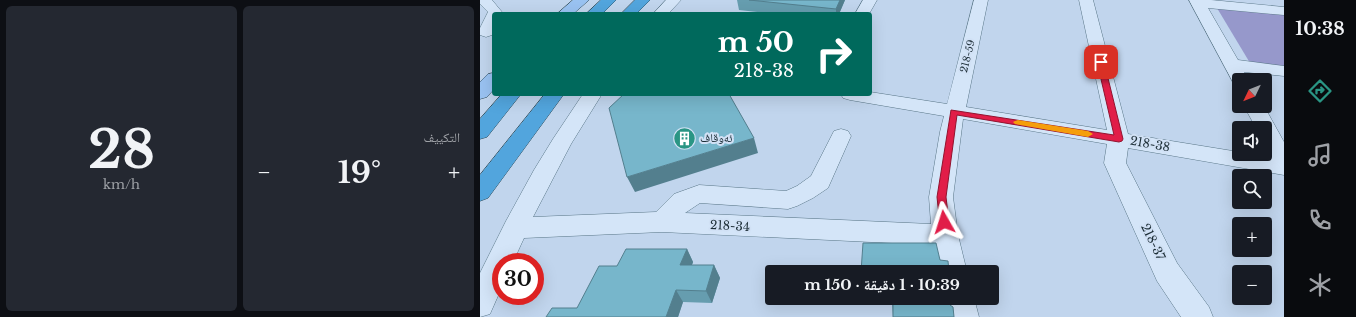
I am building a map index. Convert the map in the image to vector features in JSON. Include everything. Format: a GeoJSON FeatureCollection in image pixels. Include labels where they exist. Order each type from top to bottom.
{"type":"FeatureCollection","features":[{"type":"Feature","properties":{"kind":"highway"},"geometry":{"type":"LineString","coordinates":[[595,12],[609,0]]}},
{"type":"Feature","properties":{"kind":"highway"},"geometry":{"type":"LineString","coordinates":[[630,12],[643,0]]}},
{"type":"Feature","properties":{"kind":"highway"},"geometry":{"type":"LineString","coordinates":[[480,132],[510,96]]}},
{"type":"Feature","properties":{"kind":"highway"},"geometry":{"type":"LineString","coordinates":[[480,192],[553,96]]}},
{"type":"Feature","properties":{"kind":"main road"},"geometry":{"type":"LineString","coordinates":[[567,12],[582,0]]}},
{"type":"Feature","properties":{"kind":"main road"},"geometry":{"type":"LineString","coordinates":[[480,92],[492,80]]}},
{"type":"Feature","properties":{"kind":"street"},"geometry":{"type":"LineString","coordinates":[[484,0],[494,12]]}},
{"type":"Feature","properties":{"kind":"street"},"geometry":{"type":"LineString","coordinates":[[662,12],[674,0]]}},
{"type":"Feature","properties":{"kind":"street"},"geometry":{"type":"LineString","coordinates":[[863,12],[870,0]]}},
{"type":"Feature","properties":{"kind":"street","name":"218-59"},"geometry":{"type":"LineString","coordinates":[[951,265],[945,235],[942,197],[954,112],[981,0]]}},
{"type":"Feature","properties":{"kind":"street","name":"218-37"},"geometry":{"type":"LineString","coordinates":[[1086,0],[1117,151],[1167,272],[1198,317]]}},
{"type":"Feature","properties":{"kind":"street"},"geometry":{"type":"LineString","coordinates":[[1196,1],[1284,11]]}},
{"type":"Feature","properties":{"kind":"street"},"geometry":{"type":"LineString","coordinates":[[1196,1],[1236,73]]}},
{"type":"Feature","properties":{"kind":"street"},"geometry":{"type":"LineString","coordinates":[[487,32],[492,18]]}},
{"type":"Feature","properties":{"kind":"street"},"geometry":{"type":"LineString","coordinates":[[1232,64],[1284,71]]}},
{"type":"Feature","properties":{"kind":"street"},"geometry":{"type":"LineString","coordinates":[[480,304],[515,228],[572,122],[592,96]]}},
{"type":"Feature","properties":{"kind":"street","name":"218-38"},"geometry":{"type":"LineString","coordinates":[[862,96],[954,112],[1117,151],[1284,167]]}},
{"type":"Feature","properties":{"kind":"street"},"geometry":{"type":"LineString","coordinates":[[1258,113],[1284,162]]}},
{"type":"Feature","properties":{"kind":"street"},"geometry":{"type":"LineString","coordinates":[[662,222],[677,204],[689,196],[700,194],[788,200],[805,192],[820,182],[841,136]]}},
{"type":"Feature","properties":{"kind":"street","name":"218-34"},"geometry":{"type":"LineString","coordinates":[[515,228],[662,222],[945,235]]}},
{"type":"Feature","properties":{"kind":"street"},"geometry":{"type":"LineString","coordinates":[[961,305],[964,317]]}},
{"type":"Feature","properties":{"kind":"shaded area"},"geometry":{"type":"Polygon","coordinates":[[[1217,8],[1284,15],[1284,67],[1250,63],[1217,8]]]}},
{"type":"Feature","properties":{"kind":"building"},"geometry":{"type":"Polygon","coordinates":[[[749,0],[840,0],[836,9],[749,0]]]}},
{"type":"Feature","properties":{"kind":"building","name":"ئەوقاف"},"geometry":{"type":"Polygon","coordinates":[[[622,96],[730,96],[754,138],[627,177],[609,108],[622,96]]]}},
{"type":"Feature","properties":{"kind":"building"},"geometry":{"type":"Polygon","coordinates":[[[863,243],[936,243],[940,260],[948,261],[948,265],[861,265],[863,243]]]}},
{"type":"Feature","properties":{"kind":"building"},"geometry":{"type":"Polygon","coordinates":[[[626,249],[687,249],[680,265],[714,265],[706,291],[676,290],[666,317],[546,317],[552,308],[577,308],[599,266],[617,266],[626,249]]]}},
{"type":"Feature","properties":{"kind":"building"},"geometry":{"type":"Polygon","coordinates":[[[893,305],[950,305],[953,307],[954,317],[893,317],[893,305]]]}},
{"type":"Feature","properties":{"kind":"slow traffic"},"geometry":{"type":"LineString","coordinates":[[1018,122],[1088,134]]}},
{"type":"Feature","properties":{"kind":"place","name":"ئەوقاف"},"geometry":{"type":"Point","coordinates":[685,138]}},
{"type":"Feature","properties":{"kind":"route"},"geometry":{"type":"LineString","coordinates":[[944,222],[942,197],[954,112],[1119,139],[1101,62]]}}]}
